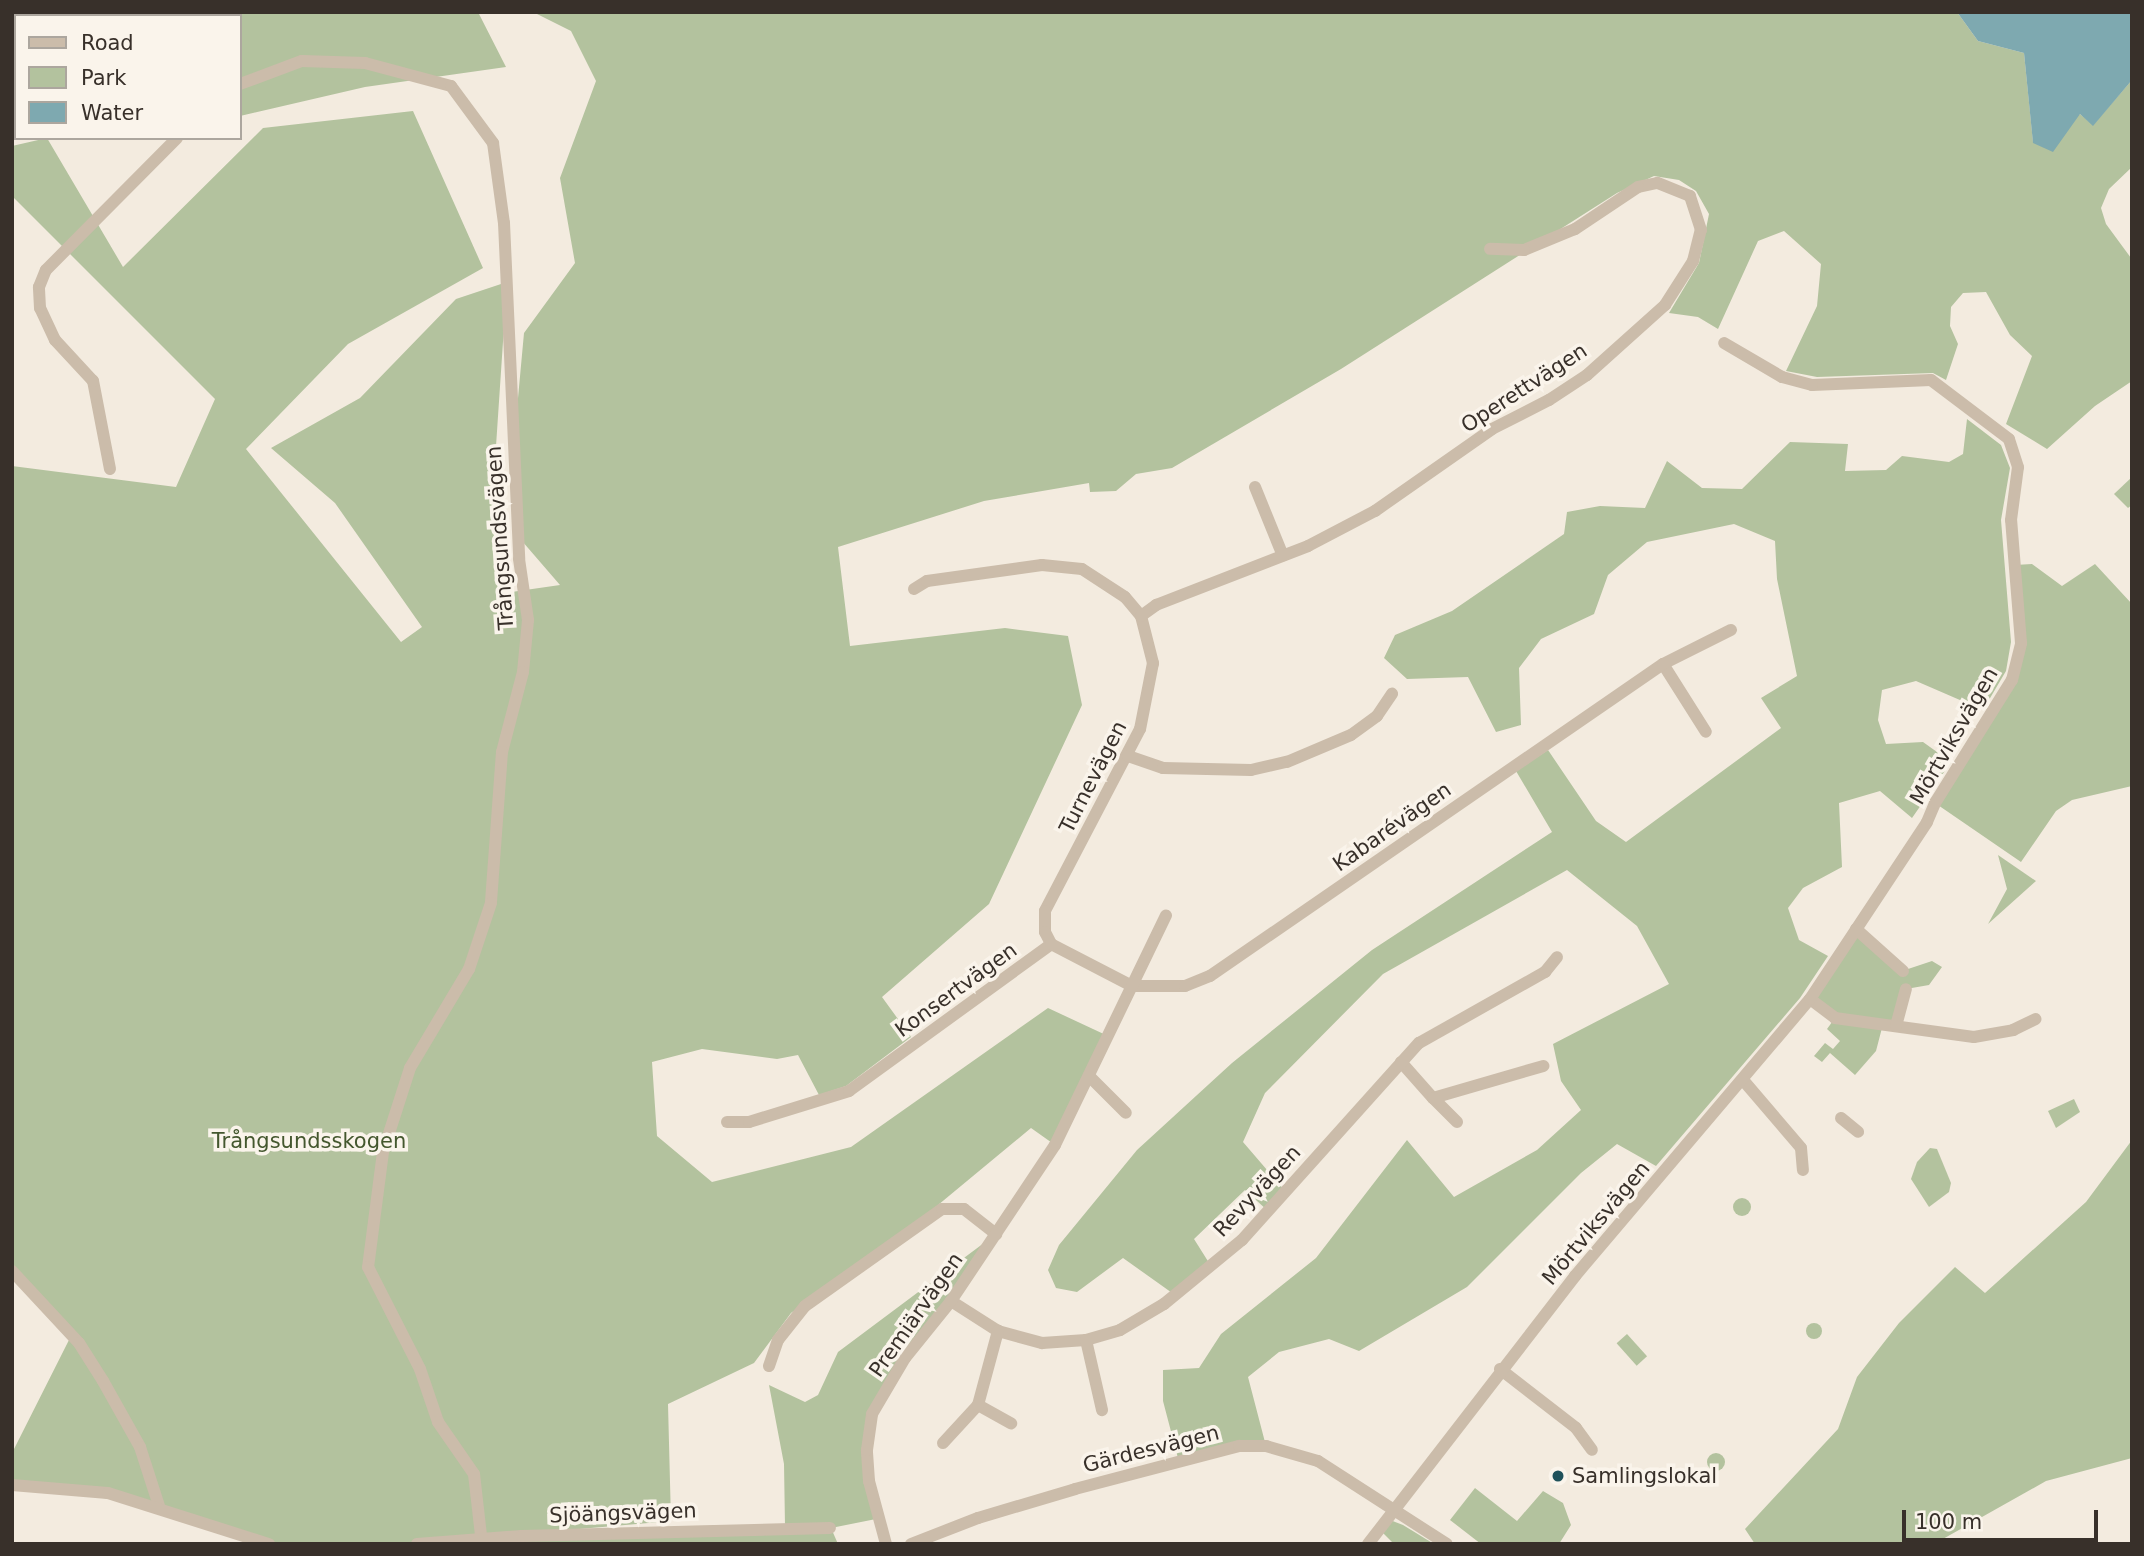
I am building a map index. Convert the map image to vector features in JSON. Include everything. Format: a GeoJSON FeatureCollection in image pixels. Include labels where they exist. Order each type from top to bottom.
{"type":"FeatureCollection","features":[{"type":"Feature","properties":{"kind":"street","name":"Trångsundsvägen"},"geometry":{"type":"LineString","coordinates":[[242,83],[302,61],[365,63],[451,86],[493,143],[504,223],[519,559],[528,620],[523,672],[502,752],[491,903],[469,969],[410,1068],[383,1152],[369,1267],[421,1369],[438,1422],[474,1474],[482,1541]]}},
{"type":"Feature","properties":{"kind":"street"},"geometry":{"type":"LineString","coordinates":[[110,469],[93,381],[55,340],[40,308],[38,287],[46,270],[175,140]]}},
{"type":"Feature","properties":{"kind":"street","name":"Operettvägen"},"geometry":{"type":"LineString","coordinates":[[1141,616],[1156,605],[1283,556],[1384,506],[1492,429],[1587,375],[1665,305],[1693,261],[1701,230],[1690,196],[1657,183],[1638,187],[1575,229],[1524,250],[1490,249]]}},
{"type":"Feature","properties":{"kind":"street","name":"Mörtviksvägen"},"geometry":{"type":"LineString","coordinates":[[1368,1544],[1500,1369],[1810,999],[1927,822],[1935,803],[2012,680],[2021,643],[2011,520],[2018,467],[2009,439],[1931,380],[1812,385],[1782,377],[1724,343]]}},
{"type":"Feature","properties":{"kind":"street"},"geometry":{"type":"LineString","coordinates":[[1255,487],[1283,556]]}},
{"type":"Feature","properties":{"kind":"street"},"geometry":{"type":"LineString","coordinates":[[914,589],[927,581],[1042,565],[1082,569],[1125,597],[1141,616]]}},
{"type":"Feature","properties":{"kind":"street","name":"Turnevägen"},"geometry":{"type":"LineString","coordinates":[[1051,944],[1045,932],[1045,911],[1140,729],[1153,663],[1141,616]]}},
{"type":"Feature","properties":{"kind":"street","name":"Kabarévägen"},"geometry":{"type":"LineString","coordinates":[[1132,986],[1185,986],[1210,976],[1663,664],[1731,631]]}},
{"type":"Feature","properties":{"kind":"street"},"geometry":{"type":"LineString","coordinates":[[1663,664],[1706,732]]}},
{"type":"Feature","properties":{"kind":"street"},"geometry":{"type":"LineString","coordinates":[[1128,756],[1163,768],[1251,770],[1287,762],[1351,735],[1377,716],[1392,694]]}},
{"type":"Feature","properties":{"kind":"street"},"geometry":{"type":"LineString","coordinates":[[1051,944],[1132,986],[1166,915]]}},
{"type":"Feature","properties":{"kind":"street"},"geometry":{"type":"LineString","coordinates":[[1856,929],[1903,971]]}},
{"type":"Feature","properties":{"kind":"street","name":"Konsertvägen"},"geometry":{"type":"LineString","coordinates":[[727,1122],[749,1122],[849,1091],[1051,944]]}},
{"type":"Feature","properties":{"kind":"street","name":"Revyvägen"},"geometry":{"type":"LineString","coordinates":[[951,1301],[998,1331],[1042,1343],[1086,1340],[1120,1330],[1164,1304],[1242,1240],[1419,1043],[1545,972],[1557,957]]}},
{"type":"Feature","properties":{"kind":"street","name":"Premiärvägen"},"geometry":{"type":"LineString","coordinates":[[886,1544],[869,1481],[867,1450],[873,1414],[905,1358],[951,1301],[1048,1156],[1132,986]]}},
{"type":"Feature","properties":{"kind":"street"},"geometry":{"type":"LineString","coordinates":[[1896,1026],[1906,989]]}},
{"type":"Feature","properties":{"kind":"street"},"geometry":{"type":"LineString","coordinates":[[1810,999],[1835,1018],[1975,1037],[2013,1030],[2036,1019]]}},
{"type":"Feature","properties":{"kind":"street"},"geometry":{"type":"LineString","coordinates":[[1401,1062],[1457,1122]]}},
{"type":"Feature","properties":{"kind":"street"},"geometry":{"type":"LineString","coordinates":[[1433,1098],[1543,1066]]}},
{"type":"Feature","properties":{"kind":"street"},"geometry":{"type":"LineString","coordinates":[[1089,1076],[1126,1113]]}},
{"type":"Feature","properties":{"kind":"street"},"geometry":{"type":"LineString","coordinates":[[1743,1080],[1801,1148],[1803,1170]]}},
{"type":"Feature","properties":{"kind":"street"},"geometry":{"type":"LineString","coordinates":[[1841,1118],[1858,1132]]}},
{"type":"Feature","properties":{"kind":"street"},"geometry":{"type":"LineString","coordinates":[[769,1366],[778,1340],[805,1306],[942,1209],[964,1209],[996,1234]]}},
{"type":"Feature","properties":{"kind":"street"},"geometry":{"type":"LineString","coordinates":[[12,1272],[79,1343],[103,1381],[140,1447],[159,1506]]}},
{"type":"Feature","properties":{"kind":"street"},"geometry":{"type":"LineString","coordinates":[[943,1443],[978,1405],[998,1331]]}},
{"type":"Feature","properties":{"kind":"street"},"geometry":{"type":"LineString","coordinates":[[1086,1340],[1102,1410]]}},
{"type":"Feature","properties":{"kind":"street"},"geometry":{"type":"LineString","coordinates":[[1500,1369],[1576,1428],[1592,1450]]}},
{"type":"Feature","properties":{"kind":"street"},"geometry":{"type":"LineString","coordinates":[[978,1405],[1011,1423]]}},
{"type":"Feature","properties":{"kind":"street","name":"Gärdesvägen"},"geometry":{"type":"LineString","coordinates":[[911,1544],[1063,1492],[1239,1446],[1266,1446],[1318,1461],[1447,1544]]}},
{"type":"Feature","properties":{"kind":"street"},"geometry":{"type":"LineString","coordinates":[[12,1485],[108,1493],[159,1506],[260,1542]]}},
{"type":"Feature","properties":{"kind":"street","name":"Sjöängsvägen"},"geometry":{"type":"LineString","coordinates":[[417,1544],[811,1525],[830,1528]]}},
{"type":"Feature","properties":{"kind":"green space"},"geometry":{"type":"Polygon","coordinates":[[[181,12],[478,12],[506,67],[365,87],[242,116],[242,14],[181,12]]]}},
{"type":"Feature","properties":{"kind":"green space","name":"Trångsundsskogen"},"geometry":{"type":"Polygon","coordinates":[[[533,12],[1957,12],[1978,41],[2024,53],[2033,142],[2080,114],[2093,125],[2132,80],[2132,167],[2109,189],[2101,208],[2106,224],[2131,258],[2132,381],[2095,406],[2047,449],[2006,424],[2032,356],[2010,335],[1986,292],[1963,293],[1951,307],[1950,326],[1958,344],[1946,380],[1933,373],[1817,377],[1786,371],[1817,306],[1821,264],[1784,231],[1758,241],[1718,329],[1698,317],[1669,313],[1699,263],[1709,214],[1696,191],[1679,180],[1654,176],[1617,193],[1341,369],[1172,468],[1136,474],[1116,491],[1090,492],[1089,483],[984,501],[838,547],[850,646],[1005,628],[1068,636],[1082,705],[989,904],[882,997],[911,1037],[846,1086],[819,1095],[798,1055],[777,1059],[702,1049],[652,1062],[657,1136],[712,1182],[851,1147],[1048,1008],[1108,1036],[1055,1145],[1031,1128],[932,1210],[791,1313],[754,1363],[668,1404],[671,1521],[499,1536],[785,1526],[784,1464],[769,1385],[805,1402],[818,1395],[838,1352],[996,1234],[872,1414],[867,1450],[876,1519],[831,1528],[838,1544],[255,1544],[159,1506],[12,1485],[12,1453],[71,1336],[12,1271],[12,466],[176,487],[215,399],[12,196],[12,146],[48,140],[123,267],[263,128],[413,111],[483,268],[348,344],[246,449],[401,642],[422,627],[335,503],[271,448],[360,398],[456,299],[507,282],[494,476],[504,593],[560,585],[522,541],[512,463],[524,333],[575,263],[560,178],[596,81],[571,31],[533,12]]]}},
{"type":"Feature","properties":{"kind":"green space"},"geometry":{"type":"Polygon","coordinates":[[[1967,419],[2001,445],[2010,468],[2001,520],[2011,642],[2006,671],[1983,710],[1916,681],[1882,690],[1878,720],[1886,744],[1923,742],[1951,762],[1912,818],[1880,791],[1839,803],[1842,867],[1803,888],[1788,908],[1799,940],[1828,956],[1800,998],[1656,1166],[1617,1144],[1581,1173],[1467,1287],[1359,1351],[1329,1339],[1279,1352],[1248,1377],[1266,1446],[1179,1462],[1163,1401],[1163,1370],[1199,1368],[1221,1334],[1316,1258],[1407,1140],[1454,1197],[1537,1150],[1581,1110],[1561,1081],[1553,1044],[1669,984],[1637,926],[1567,870],[1383,974],[1265,1093],[1243,1142],[1285,1191],[1268,1211],[1245,1190],[1194,1239],[1211,1266],[1175,1295],[1123,1258],[1077,1292],[1056,1288],[1048,1270],[1059,1245],[1137,1150],[1232,1063],[1372,950],[1552,832],[1516,771],[1548,750],[1596,821],[1626,842],[1781,728],[1761,698],[1797,676],[1777,579],[1775,541],[1734,524],[1647,542],[1608,575],[1594,614],[1541,639],[1519,668],[1521,725],[1496,732],[1468,677],[1407,679],[1384,658],[1395,635],[1452,611],[1564,534],[1567,512],[1600,506],[1645,508],[1667,461],[1702,488],[1742,489],[1790,442],[1848,444],[1845,471],[1886,470],[1902,456],[1949,462],[1963,454],[1967,419]]]}},
{"type":"Feature","properties":{"kind":"green space"},"geometry":{"type":"Polygon","coordinates":[[[2132,477],[2132,505],[2128,508],[2114,494],[2132,477]]]}},
{"type":"Feature","properties":{"kind":"green space"},"geometry":{"type":"Polygon","coordinates":[[[2032,564],[2062,586],[2095,564],[2132,604],[2132,786],[2072,800],[2056,811],[2021,862],[1935,803],[2012,680],[2021,643],[2015,565],[2032,564]]]}},
{"type":"Feature","properties":{"kind":"green space"},"geometry":{"type":"Polygon","coordinates":[[[1998,855],[2036,881],[1988,924],[2007,889],[1998,855]]]}},
{"type":"Feature","properties":{"kind":"green space"},"geometry":{"type":"Polygon","coordinates":[[[1856,929],[1902,971],[1932,961],[1942,967],[1929,985],[1906,989],[1896,1026],[1883,1024],[1876,1051],[1855,1075],[1830,1053],[1822,1062],[1814,1056],[1825,1043],[1833,1049],[1840,1041],[1827,1029],[1835,1018],[1810,999],[1856,929]]]}},
{"type":"Feature","properties":{"kind":"green space"},"geometry":{"type":"Polygon","coordinates":[[[2074,1099],[2080,1112],[2056,1128],[2048,1111],[2074,1099]]]}},
{"type":"Feature","properties":{"kind":"green space"},"geometry":{"type":"Polygon","coordinates":[[[2132,1140],[2132,1458],[2046,1481],[1934,1544],[1755,1544],[1745,1529],[1838,1429],[1857,1377],[1899,1323],[1955,1267],[1985,1293],[2086,1202],[2132,1140]]]}},
{"type":"Feature","properties":{"kind":"green space"},"geometry":{"type":"Polygon","coordinates":[[[1930,1148],[1937,1149],[1951,1183],[1949,1192],[1929,1207],[1911,1179],[1917,1162],[1930,1148]]]}},
{"type":"Feature","properties":{"kind":"green space"},"geometry":{"type":"Polygon","coordinates":[[[1742,1198],[1748,1201],[1751,1207],[1748,1213],[1742,1216],[1736,1213],[1733,1207],[1736,1201],[1742,1198]]]}},
{"type":"Feature","properties":{"kind":"green space"},"geometry":{"type":"Polygon","coordinates":[[[1814,1323],[1820,1325],[1820,1337],[1814,1339],[1808,1337],[1806,1331],[1808,1325],[1814,1323]]]}},
{"type":"Feature","properties":{"kind":"green space"},"geometry":{"type":"Polygon","coordinates":[[[1627,1334],[1647,1356],[1637,1366],[1617,1343],[1627,1334]]]}},
{"type":"Feature","properties":{"kind":"green space"},"geometry":{"type":"Polygon","coordinates":[[[1712,1453],[1720,1453],[1725,1462],[1723,1469],[1712,1471],[1707,1466],[1707,1458],[1712,1453]]]}},
{"type":"Feature","properties":{"kind":"green space"},"geometry":{"type":"Polygon","coordinates":[[[1475,1488],[1517,1521],[1543,1491],[1563,1503],[1571,1525],[1559,1544],[1481,1544],[1450,1520],[1475,1488]]]}},
{"type":"Feature","properties":{"kind":"green space"},"geometry":{"type":"Polygon","coordinates":[[[1390,1520],[1434,1544],[1394,1544],[1382,1532],[1390,1520]]]}},
{"type":"Feature","properties":{"kind":"water"},"geometry":{"type":"Polygon","coordinates":[[[12,12],[110,12],[14,14],[12,112],[12,12]]]}},
{"type":"Feature","properties":{"kind":"water"},"geometry":{"type":"Polygon","coordinates":[[[1957,12],[2132,12],[2132,80],[2093,126],[2080,114],[2053,152],[2033,143],[2024,53],[1978,41],[1957,12]]]}},
{"type":"Feature","properties":{"kind":"place","name":"Samlingslokal"},"geometry":{"type":"Point","coordinates":[1558,1476]}}]}
